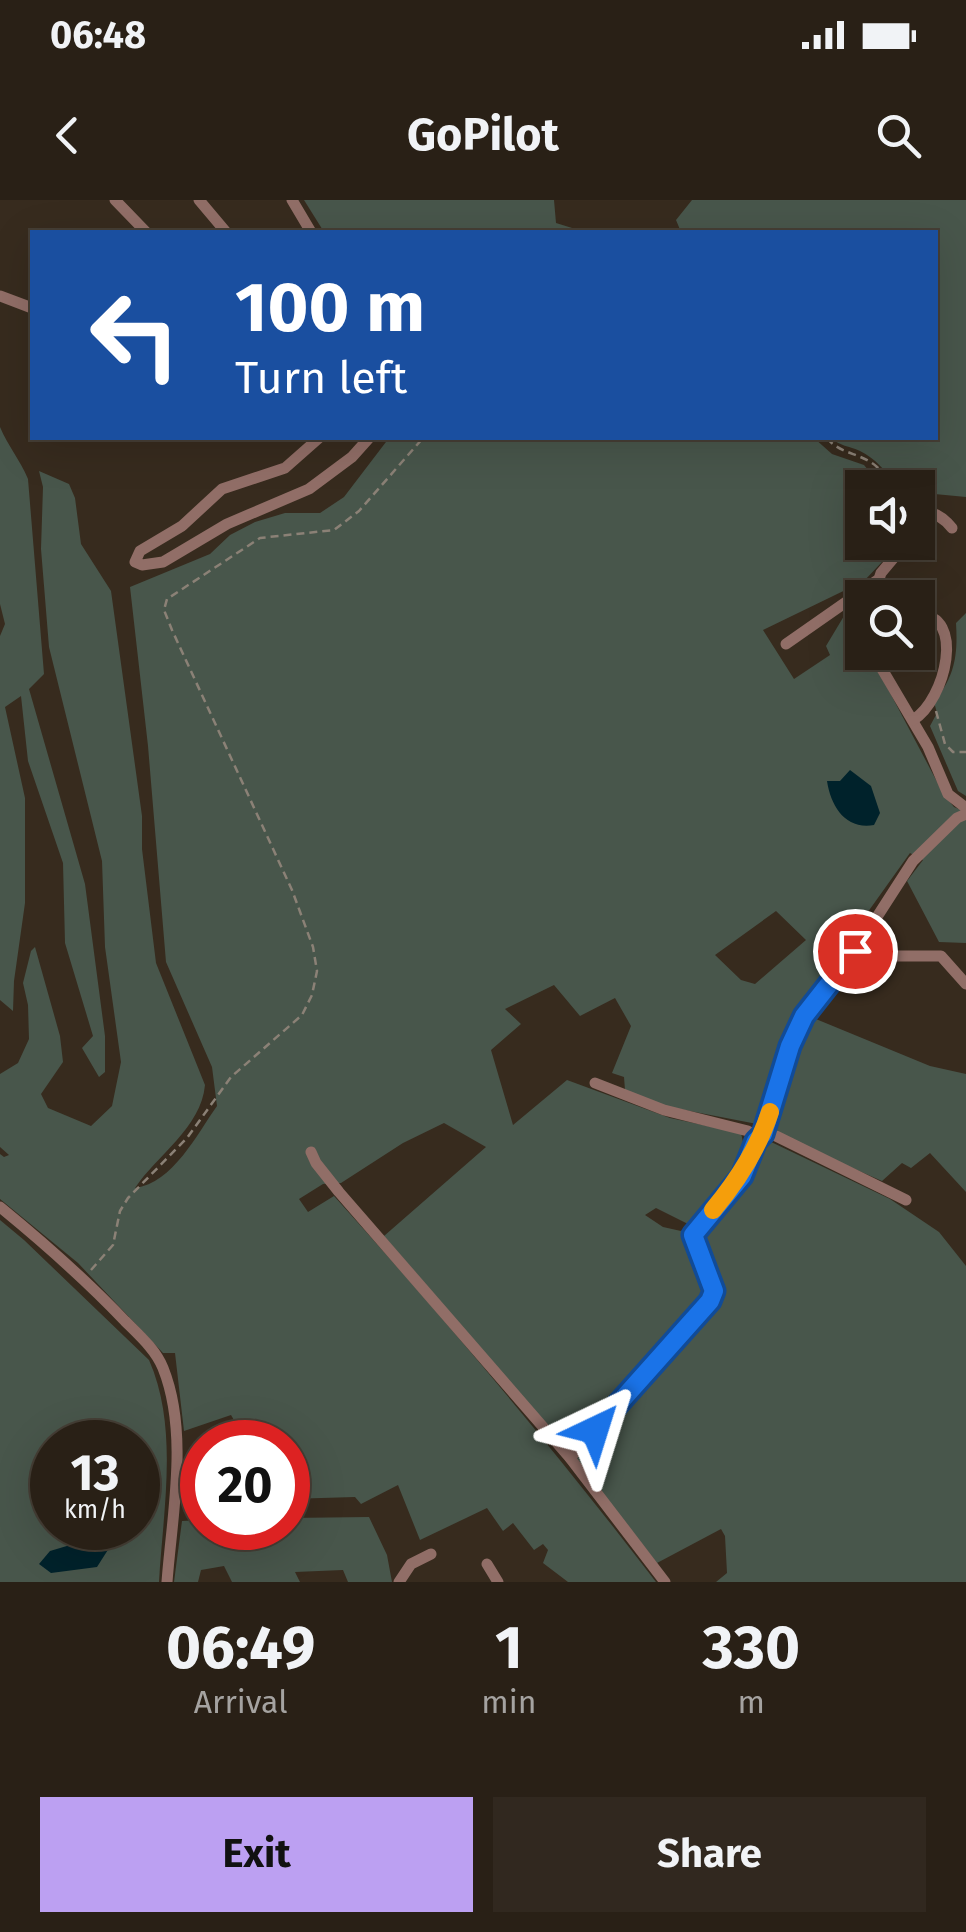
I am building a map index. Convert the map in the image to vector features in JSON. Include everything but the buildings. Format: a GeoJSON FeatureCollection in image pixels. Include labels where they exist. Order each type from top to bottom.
{"type":"FeatureCollection","features":[{"type":"Feature","properties":{"kind":"street"},"geometry":{"type":"LineString","coordinates":[[115,200],[144,230]]}},
{"type":"Feature","properties":{"kind":"street"},"geometry":{"type":"LineString","coordinates":[[199,200],[224,230]]}},
{"type":"Feature","properties":{"kind":"street"},"geometry":{"type":"LineString","coordinates":[[292,200],[310,230]]}},
{"type":"Feature","properties":{"kind":"street"},"geometry":{"type":"LineString","coordinates":[[0,296],[30,307]]}},
{"type":"Feature","properties":{"kind":"street"},"geometry":{"type":"LineString","coordinates":[[317,440],[285,468],[222,490],[182,526],[140,552],[134,562],[142,566],[163,562],[227,524],[308,488],[352,458],[368,440]]}},
{"type":"Feature","properties":{"kind":"street"},"geometry":{"type":"LineString","coordinates":[[935,514],[952,528]]}},
{"type":"Feature","properties":{"kind":"street"},"geometry":{"type":"LineString","coordinates":[[786,644],[880,579],[891,560]]}},
{"type":"Feature","properties":{"kind":"street"},"geometry":{"type":"LineString","coordinates":[[912,720],[921,715],[950,674],[953,634],[948,624],[935,616]]}},
{"type":"Feature","properties":{"kind":"street"},"geometry":{"type":"LineString","coordinates":[[570,1458],[710,1301],[714,1291],[693,1235],[742,1176],[804,1016],[855,951],[913,860],[966,811],[948,794],[883,670]]}},
{"type":"Feature","properties":{"kind":"street"},"geometry":{"type":"LineString","coordinates":[[941,833],[948,794]]}},
{"type":"Feature","properties":{"kind":"street"},"geometry":{"type":"LineString","coordinates":[[855,951],[866,956],[941,956],[966,984]]}},
{"type":"Feature","properties":{"kind":"street"},"geometry":{"type":"LineString","coordinates":[[596,1083],[664,1110],[759,1137],[776,1136],[906,1200]]}},
{"type":"Feature","properties":{"kind":"street"},"geometry":{"type":"LineString","coordinates":[[311,1152],[339,1192],[570,1458],[666,1582]]}},
{"type":"Feature","properties":{"kind":"street"},"geometry":{"type":"LineString","coordinates":[[0,1207],[84,1278],[162,1364],[170,1389],[176,1461],[167,1582]]}},
{"type":"Feature","properties":{"kind":"street"},"geometry":{"type":"LineString","coordinates":[[399,1582],[411,1564],[430,1554]]}},
{"type":"Feature","properties":{"kind":"street"},"geometry":{"type":"LineString","coordinates":[[487,1564],[498,1582]]}},
{"type":"Feature","properties":{"kind":"path"},"geometry":{"type":"LineString","coordinates":[[84,1278],[113,1245],[120,1210],[128,1198],[188,1138],[231,1077],[302,1015],[312,995],[317,971],[313,947],[292,890],[172,630],[164,610],[167,599],[260,538],[334,530],[358,512],[421,440]]}},
{"type":"Feature","properties":{"kind":"path"},"geometry":{"type":"LineString","coordinates":[[828,440],[879,470]]}},
{"type":"Feature","properties":{"kind":"path"},"geometry":{"type":"LineString","coordinates":[[928,704],[934,706],[945,744],[954,752],[966,752]]}},
{"type":"Feature","properties":{"kind":"green space"},"geometry":{"type":"Polygon","coordinates":[[[304,200],[554,200],[556,223],[579,230],[323,230],[304,200]]]}},
{"type":"Feature","properties":{"kind":"green space"},"geometry":{"type":"Polygon","coordinates":[[[692,200],[966,200],[966,497],[935,494],[935,470],[884,470],[871,457],[834,440],[938,440],[938,230],[680,230],[676,220],[692,200]]]}},
{"type":"Feature","properties":{"kind":"green space"},"geometry":{"type":"Polygon","coordinates":[[[0,427],[28,479],[44,674],[29,689],[85,884],[105,1036],[105,1072],[99,1077],[82,1048],[93,1036],[65,943],[63,863],[28,761],[21,696],[5,707],[25,798],[25,903],[13,1011],[0,1000],[0,636],[5,624],[0,604],[0,427]]]}},
{"type":"Feature","properties":{"kind":"green space"},"geometry":{"type":"Polygon","coordinates":[[[387,440],[816,440],[832,454],[868,470],[845,470],[845,560],[884,560],[865,580],[845,580],[845,590],[763,630],[794,679],[830,655],[826,646],[845,614],[845,670],[878,670],[944,795],[954,807],[966,812],[966,943],[939,942],[907,881],[923,860],[910,853],[800,1007],[757,1124],[669,1107],[625,1090],[624,1077],[612,1073],[631,1026],[615,998],[580,1016],[554,985],[505,1009],[521,1024],[491,1050],[513,1125],[567,1080],[670,1118],[741,1133],[745,1151],[734,1174],[690,1225],[656,1208],[645,1215],[663,1227],[681,1231],[707,1291],[572,1445],[566,1447],[384,1236],[486,1147],[444,1123],[403,1143],[341,1183],[323,1184],[299,1199],[308,1212],[334,1196],[499,1386],[656,1582],[568,1582],[543,1563],[548,1550],[543,1544],[534,1550],[513,1523],[503,1531],[487,1508],[420,1540],[398,1485],[361,1504],[355,1497],[310,1498],[310,1420],[234,1420],[231,1415],[216,1420],[183,1420],[175,1353],[163,1353],[78,1263],[0,1199],[0,1154],[9,1155],[0,1147],[0,1074],[18,1063],[29,1039],[23,983],[35,947],[60,1036],[63,1062],[41,1094],[48,1108],[91,1126],[112,1106],[121,1062],[105,947],[102,861],[49,647],[41,549],[43,487],[39,471],[69,484],[75,498],[81,544],[111,591],[142,816],[142,849],[156,963],[205,1085],[202,1100],[187,1128],[135,1188],[149,1184],[172,1167],[217,1106],[212,1067],[166,962],[130,587],[210,554],[230,535],[255,522],[285,513],[320,513],[344,497],[387,440]],[[776,911],[715,955],[741,980],[755,984],[806,940],[776,911]]]}},
{"type":"Feature","properties":{"kind":"green space"},"geometry":{"type":"Polygon","coordinates":[[[966,613],[966,796],[958,791],[930,726],[937,713],[934,702],[954,665],[956,623],[966,613]]]}},
{"type":"Feature","properties":{"kind":"green space"},"geometry":{"type":"Polygon","coordinates":[[[811,1017],[930,1066],[966,1074],[966,1192],[930,1153],[911,1168],[902,1163],[882,1181],[768,1131],[795,1047],[811,1017]]]}},
{"type":"Feature","properties":{"kind":"green space"},"geometry":{"type":"Polygon","coordinates":[[[767,1140],[890,1199],[939,1232],[966,1266],[966,1582],[716,1582],[727,1573],[725,1536],[721,1529],[657,1563],[576,1459],[722,1291],[698,1237],[759,1145],[767,1140]]]}},
{"type":"Feature","properties":{"kind":"green space"},"geometry":{"type":"Polygon","coordinates":[[[0,1220],[149,1360],[164,1413],[166,1441],[159,1582],[0,1582],[0,1220]]]}},
{"type":"Feature","properties":{"kind":"green space"},"geometry":{"type":"Polygon","coordinates":[[[369,1517],[387,1555],[392,1582],[348,1582],[343,1570],[295,1572],[300,1582],[232,1582],[224,1566],[201,1570],[198,1582],[174,1582],[180,1536],[180,1550],[310,1550],[310,1518],[369,1517]]]}},
{"type":"Feature","properties":{"kind":"water"},"geometry":{"type":"Polygon","coordinates":[[[850,770],[871,786],[880,813],[874,825],[848,820],[832,800],[827,781],[840,781],[850,770]]]}},
{"type":"Feature","properties":{"kind":"water"},"geometry":{"type":"Polygon","coordinates":[[[108,1550],[97,1567],[51,1573],[39,1564],[50,1551],[108,1550]]]}},
{"type":"Feature","properties":{"kind":"slow traffic"},"geometry":{"type":"LineString","coordinates":[[713,1210],[742,1176],[770,1112]]}},
{"type":"Feature","properties":{"kind":"route"},"geometry":{"type":"LineString","coordinates":[[595,1430],[710,1301],[714,1291],[693,1235],[742,1176],[756,1141],[763,1134],[790,1046],[804,1016],[855,951]]}}]}
